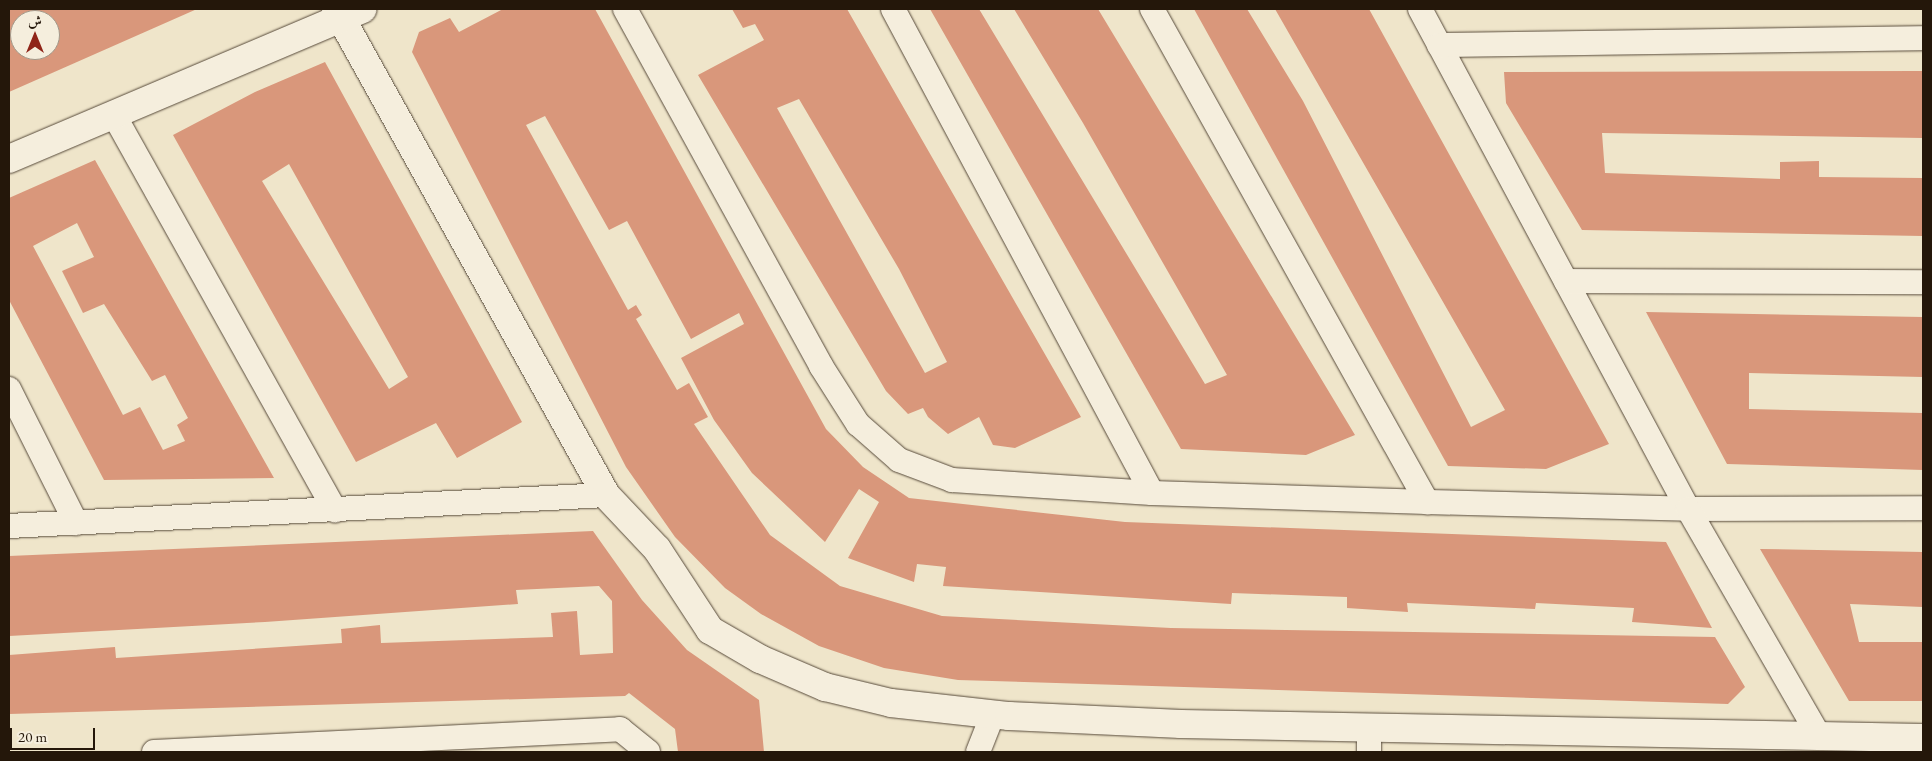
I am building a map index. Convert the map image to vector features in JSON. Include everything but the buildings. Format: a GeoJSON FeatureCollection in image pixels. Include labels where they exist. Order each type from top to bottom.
{"type":"FeatureCollection","features":[{"type":"Feature","properties":{"kind":"street"},"geometry":{"type":"LineString","coordinates":[[624,9],[821,366],[858,424],[899,460],[952,480],[1152,493],[1688,509],[1923,508]]}},
{"type":"Feature","properties":{"kind":"street"},"geometry":{"type":"LineString","coordinates":[[893,9],[1152,493]]}},
{"type":"Feature","properties":{"kind":"street"},"geometry":{"type":"LineString","coordinates":[[1152,9],[1427,502]]}},
{"type":"Feature","properties":{"kind":"street"},"geometry":{"type":"LineString","coordinates":[[1420,9],[1688,509],[1819,736]]}},
{"type":"Feature","properties":{"kind":"street"},"geometry":{"type":"LineString","coordinates":[[9,159],[114,115],[346,12],[606,496],[657,549],[710,630],[760,659],[825,687],[891,703],[993,714],[1181,724],[1369,740],[1819,736],[1923,738]]}},
{"type":"Feature","properties":{"kind":"street"},"geometry":{"type":"LineString","coordinates":[[1439,45],[1923,38]]}},
{"type":"Feature","properties":{"kind":"street"},"geometry":{"type":"LineString","coordinates":[[114,115],[334,510]]}},
{"type":"Feature","properties":{"kind":"street"},"geometry":{"type":"LineString","coordinates":[[1566,281],[1923,282]]}},
{"type":"Feature","properties":{"kind":"street"},"geometry":{"type":"LineString","coordinates":[[9,389],[76,523]]}},
{"type":"Feature","properties":{"kind":"street"},"geometry":{"type":"LineString","coordinates":[[9,526],[606,496]]}},
{"type":"Feature","properties":{"kind":"street"},"geometry":{"type":"LineString","coordinates":[[978,752],[993,714]]}},
{"type":"Feature","properties":{"kind":"street"},"geometry":{"type":"LineString","coordinates":[[154,752],[620,729],[648,752]]}}]}
